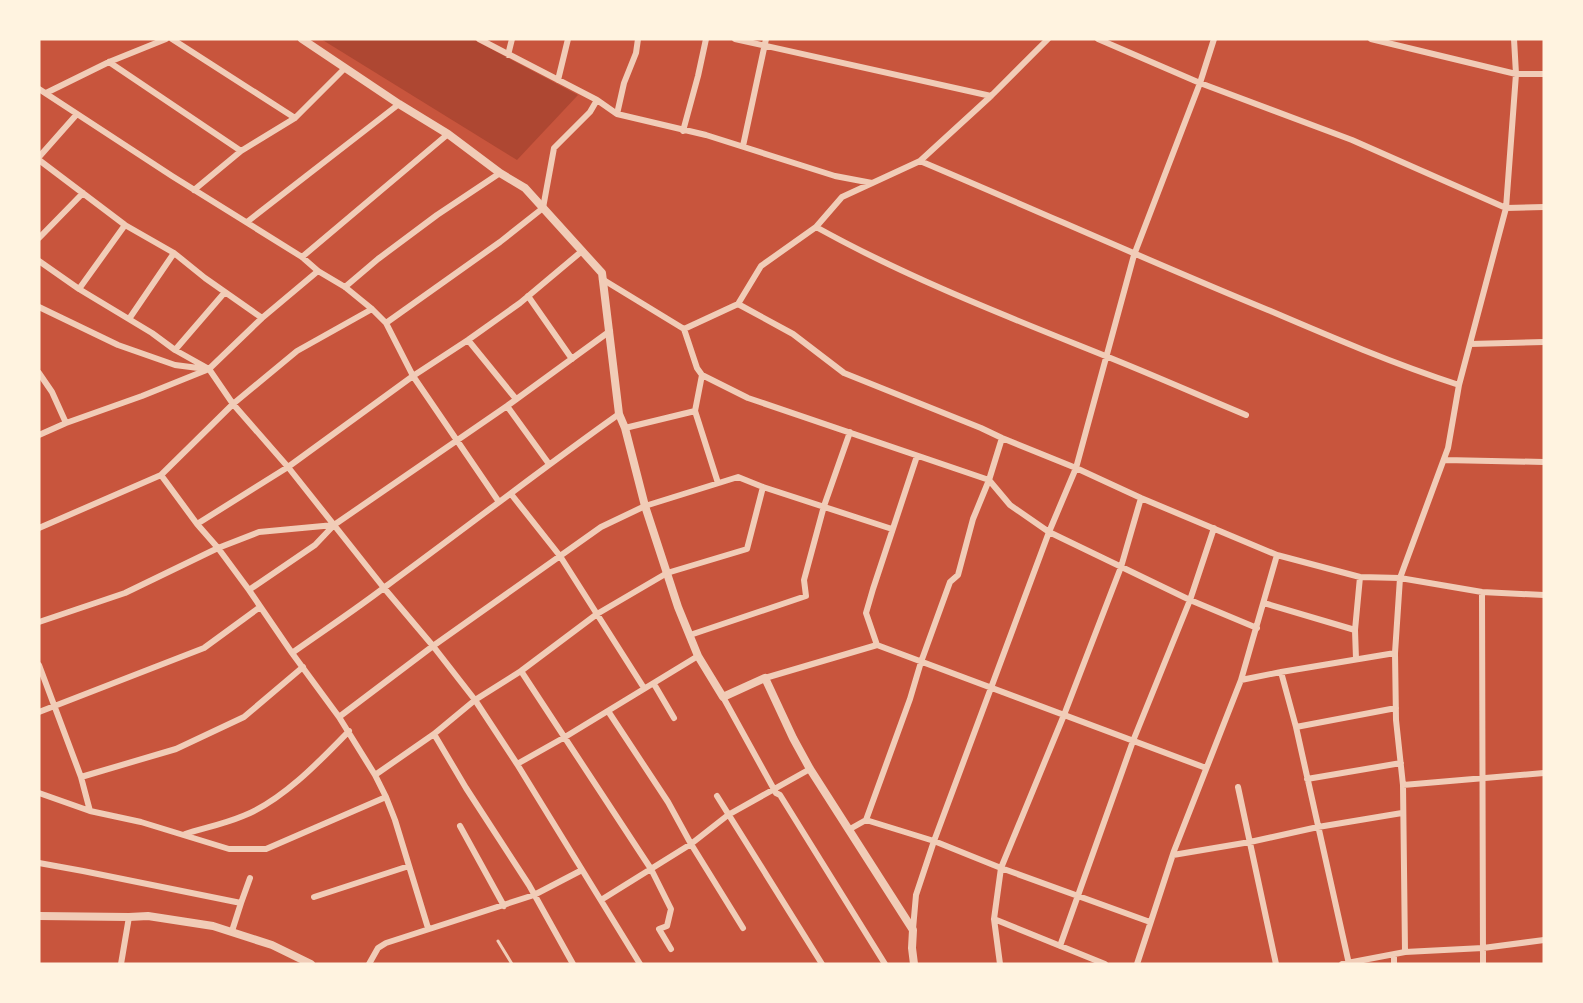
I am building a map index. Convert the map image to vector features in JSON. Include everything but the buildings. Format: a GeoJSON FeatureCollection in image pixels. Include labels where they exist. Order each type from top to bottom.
{"type":"FeatureCollection","features":[{"type":"Feature","properties":{"kind":"street"},"geometry":{"type":"LineString","coordinates":[[46,93],[109,62],[166,39]]}},
{"type":"Feature","properties":{"kind":"street"},"geometry":{"type":"LineString","coordinates":[[172,39],[295,118]]}},
{"type":"Feature","properties":{"kind":"street"},"geometry":{"type":"LineString","coordinates":[[302,39],[448,134],[500,173],[525,188],[602,273],[619,414],[625,428],[645,506],[678,607],[698,656],[775,789],[885,964]]}},
{"type":"Feature","properties":{"kind":"street"},"geometry":{"type":"LineString","coordinates":[[479,39],[597,100],[616,114],[706,135],[835,176],[872,183]]}},
{"type":"Feature","properties":{"kind":"street"},"geometry":{"type":"LineString","coordinates":[[508,55],[512,39]]}},
{"type":"Feature","properties":{"kind":"street"},"geometry":{"type":"LineString","coordinates":[[558,80],[568,39]]}},
{"type":"Feature","properties":{"kind":"street"},"geometry":{"type":"LineString","coordinates":[[616,114],[636,53],[638,39]]}},
{"type":"Feature","properties":{"kind":"street"},"geometry":{"type":"LineString","coordinates":[[682,131],[706,39]]}},
{"type":"Feature","properties":{"kind":"street"},"geometry":{"type":"LineString","coordinates":[[735,39],[766,42],[991,96]]}},
{"type":"Feature","properties":{"kind":"street"},"geometry":{"type":"LineString","coordinates":[[684,329],[738,304],[761,266],[816,227],[842,197],[920,161],[991,96],[1048,39]]}},
{"type":"Feature","properties":{"kind":"street"},"geometry":{"type":"LineString","coordinates":[[1099,39],[1200,83],[1352,140],[1506,208],[1544,207]]}},
{"type":"Feature","properties":{"kind":"street"},"geometry":{"type":"LineString","coordinates":[[914,964],[912,948],[916,895],[990,688],[1049,532],[1076,468],[1134,255],[1200,83],[1214,39]]}},
{"type":"Feature","properties":{"kind":"street"},"geometry":{"type":"LineString","coordinates":[[1371,39],[1516,74],[1544,74]]}},
{"type":"Feature","properties":{"kind":"street"},"geometry":{"type":"LineString","coordinates":[[1405,952],[1403,785],[1396,708],[1395,653],[1400,578],[1445,460],[1458,386],[1506,208],[1516,74],[1514,39]]}},
{"type":"Feature","properties":{"kind":"street"},"geometry":{"type":"LineString","coordinates":[[743,146],[766,42]]}},
{"type":"Feature","properties":{"kind":"street"},"geometry":{"type":"LineString","coordinates":[[109,62],[241,151]]}},
{"type":"Feature","properties":{"kind":"street"},"geometry":{"type":"LineString","coordinates":[[194,190],[241,151],[295,118],[345,68]]}},
{"type":"Feature","properties":{"kind":"street"},"geometry":{"type":"LineString","coordinates":[[39,89],[302,257],[372,309],[386,323],[413,376],[499,502]]}},
{"type":"Feature","properties":{"kind":"street"},"geometry":{"type":"LineString","coordinates":[[386,323],[500,242],[543,208],[554,148],[590,112],[597,100]]}},
{"type":"Feature","properties":{"kind":"street"},"geometry":{"type":"LineString","coordinates":[[247,222],[399,104]]}},
{"type":"Feature","properties":{"kind":"street"},"geometry":{"type":"LineString","coordinates":[[77,114],[39,158],[125,225],[174,253],[262,318]]}},
{"type":"Feature","properties":{"kind":"street"},"geometry":{"type":"LineString","coordinates":[[302,257],[448,134]]}},
{"type":"Feature","properties":{"kind":"street"},"geometry":{"type":"LineString","coordinates":[[920,161],[1134,255],[1402,366],[1458,386]]}},
{"type":"Feature","properties":{"kind":"street"},"geometry":{"type":"LineString","coordinates":[[345,287],[437,215],[500,173]]}},
{"type":"Feature","properties":{"kind":"street"},"geometry":{"type":"LineString","coordinates":[[39,238],[83,193]]}},
{"type":"Feature","properties":{"kind":"street"},"geometry":{"type":"LineString","coordinates":[[79,289],[125,225]]}},
{"type":"Feature","properties":{"kind":"street"},"geometry":{"type":"LineString","coordinates":[[816,227],[861,252],[988,309],[1246,415]]}},
{"type":"Feature","properties":{"kind":"street"},"geometry":{"type":"LineString","coordinates":[[197,524],[288,467],[413,376],[468,340],[528,296],[582,251]]}},
{"type":"Feature","properties":{"kind":"street"},"geometry":{"type":"LineString","coordinates":[[129,319],[174,253]]}},
{"type":"Feature","properties":{"kind":"street"},"geometry":{"type":"LineString","coordinates":[[39,261],[175,350],[209,369],[233,404],[288,467],[475,700],[640,964]]}},
{"type":"Feature","properties":{"kind":"street"},"geometry":{"type":"LineString","coordinates":[[39,435],[209,369],[262,318],[318,271]]}},
{"type":"Feature","properties":{"kind":"street"},"geometry":{"type":"LineString","coordinates":[[602,279],[684,329],[697,368],[702,375],[748,398],[989,480],[1010,505],[1049,532],[1190,600],[1257,628]]}},
{"type":"Feature","properties":{"kind":"street"},"geometry":{"type":"LineString","coordinates":[[175,350],[225,292]]}},
{"type":"Feature","properties":{"kind":"street"},"geometry":{"type":"LineString","coordinates":[[528,296],[572,359]]}},
{"type":"Feature","properties":{"kind":"street"},"geometry":{"type":"LineString","coordinates":[[738,304],[793,334],[844,373],[981,428],[1278,555],[1360,577],[1400,578],[1482,592],[1544,595]]}},
{"type":"Feature","properties":{"kind":"street"},"geometry":{"type":"LineString","coordinates":[[39,307],[118,345],[156,359],[175,365],[209,369]]}},
{"type":"Feature","properties":{"kind":"street"},"geometry":{"type":"LineString","coordinates":[[39,528],[161,475],[233,404],[297,351],[372,309]]}},
{"type":"Feature","properties":{"kind":"street"},"geometry":{"type":"LineString","coordinates":[[249,590],[315,545],[334,525],[610,332]]}},
{"type":"Feature","properties":{"kind":"street"},"geometry":{"type":"LineString","coordinates":[[468,340],[516,399]]}},
{"type":"Feature","properties":{"kind":"street"},"geometry":{"type":"LineString","coordinates":[[1470,344],[1544,342]]}},
{"type":"Feature","properties":{"kind":"street"},"geometry":{"type":"LineString","coordinates":[[39,373],[52,392],[66,423]]}},
{"type":"Feature","properties":{"kind":"street"},"geometry":{"type":"LineString","coordinates":[[702,375],[695,411],[718,483]]}},
{"type":"Feature","properties":{"kind":"street"},"geometry":{"type":"LineString","coordinates":[[507,406],[549,464]]}},
{"type":"Feature","properties":{"kind":"street"},"geometry":{"type":"LineString","coordinates":[[625,428],[695,411]]}},
{"type":"Feature","properties":{"kind":"street"},"geometry":{"type":"LineString","coordinates":[[292,653],[384,588],[619,414]]}},
{"type":"Feature","properties":{"kind":"street"},"geometry":{"type":"LineString","coordinates":[[690,635],[806,596],[804,580],[824,506],[850,432]]}},
{"type":"Feature","properties":{"kind":"street"},"geometry":{"type":"LineString","coordinates":[[850,829],[866,820],[950,582],[958,575],[973,519],[989,480],[1002,438]]}},
{"type":"Feature","properties":{"kind":"street"},"geometry":{"type":"LineString","coordinates":[[877,645],[866,613],[917,456]]}},
{"type":"Feature","properties":{"kind":"street"},"geometry":{"type":"LineString","coordinates":[[1445,460],[1544,462]]}},
{"type":"Feature","properties":{"kind":"street"},"geometry":{"type":"LineString","coordinates":[[161,475],[249,590],[349,731],[375,775],[386,797],[428,928]]}},
{"type":"Feature","properties":{"kind":"street"},"geometry":{"type":"LineString","coordinates":[[339,717],[433,646],[601,527],[645,506],[738,477],[892,529]]}},
{"type":"Feature","properties":{"kind":"street"},"geometry":{"type":"LineString","coordinates":[[375,775],[434,734],[475,700],[521,671],[597,614],[667,573],[747,549],[763,487]]}},
{"type":"Feature","properties":{"kind":"street"},"geometry":{"type":"LineString","coordinates":[[512,494],[560,556],[644,688]]}},
{"type":"Feature","properties":{"kind":"street"},"geometry":{"type":"LineString","coordinates":[[1000,964],[994,919],[1001,868],[1064,715],[1121,567],[1141,498]]}},
{"type":"Feature","properties":{"kind":"street"},"geometry":{"type":"LineString","coordinates":[[39,622],[125,592],[218,548],[259,532],[334,525]]}},
{"type":"Feature","properties":{"kind":"street"},"geometry":{"type":"LineString","coordinates":[[1060,946],[1133,741],[1190,600],[1214,528]]}},
{"type":"Feature","properties":{"kind":"street"},"geometry":{"type":"LineString","coordinates":[[1137,964],[1173,855],[1242,680],[1278,555]]}},
{"type":"Feature","properties":{"kind":"street"},"geometry":{"type":"LineString","coordinates":[[1356,659],[1354,630],[1360,577]]}},
{"type":"Feature","properties":{"kind":"street"},"geometry":{"type":"LineString","coordinates":[[1482,592],[1482,964]]}},
{"type":"Feature","properties":{"kind":"street"},"geometry":{"type":"LineString","coordinates":[[1264,603],[1354,630]]}},
{"type":"Feature","properties":{"kind":"street"},"geometry":{"type":"LineString","coordinates":[[39,712],[204,648],[260,607]]}},
{"type":"Feature","properties":{"kind":"street"},"geometry":{"type":"LineString","coordinates":[[723,697],[765,678],[877,645],[1206,768]]}},
{"type":"Feature","properties":{"kind":"street"},"geometry":{"type":"LineString","coordinates":[[1242,680],[1395,653]]}},
{"type":"Feature","properties":{"kind":"street"},"geometry":{"type":"LineString","coordinates":[[517,764],[698,656]]}},
{"type":"Feature","properties":{"kind":"street"},"geometry":{"type":"LineString","coordinates":[[39,665],[81,777],[90,811]]}},
{"type":"Feature","properties":{"kind":"street"},"geometry":{"type":"LineString","coordinates":[[81,777],[176,749],[244,717],[303,667]]}},
{"type":"Feature","properties":{"kind":"street"},"geometry":{"type":"LineString","coordinates":[[521,671],[651,869],[671,909],[667,926],[659,929],[671,949]]}},
{"type":"Feature","properties":{"kind":"street"},"geometry":{"type":"LineString","coordinates":[[1281,672],[1296,727],[1347,964],[1405,952],[1483,948],[1544,940]]}},
{"type":"Feature","properties":{"kind":"street"},"geometry":{"type":"LineString","coordinates":[[765,678],[810,769],[913,930]]}},
{"type":"Feature","properties":{"kind":"street"},"geometry":{"type":"LineString","coordinates":[[654,684],[674,718]]}},
{"type":"Feature","properties":{"kind":"street"},"geometry":{"type":"LineString","coordinates":[[1296,727],[1396,708]]}},
{"type":"Feature","properties":{"kind":"street"},"geometry":{"type":"LineString","coordinates":[[608,711],[668,802],[743,928]]}},
{"type":"Feature","properties":{"kind":"street"},"geometry":{"type":"LineString","coordinates":[[185,834],[244,816],[277,797],[321,760],[349,731]]}},
{"type":"Feature","properties":{"kind":"street"},"geometry":{"type":"LineString","coordinates":[[434,734],[534,895],[573,964]]}},
{"type":"Feature","properties":{"kind":"street"},"geometry":{"type":"LineString","coordinates":[[1307,779],[1401,763]]}},
{"type":"Feature","properties":{"kind":"street"},"geometry":{"type":"LineString","coordinates":[[601,900],[691,844],[728,815],[810,769]]}},
{"type":"Feature","properties":{"kind":"street"},"geometry":{"type":"LineString","coordinates":[[1403,785],[1544,773]]}},
{"type":"Feature","properties":{"kind":"street"},"geometry":{"type":"LineString","coordinates":[[1238,787],[1276,964]]}},
{"type":"Feature","properties":{"kind":"street"},"geometry":{"type":"LineString","coordinates":[[39,793],[90,811],[185,834],[229,849],[266,849],[386,797]]}},
{"type":"Feature","properties":{"kind":"street"},"geometry":{"type":"LineString","coordinates":[[717,796],[822,964]]}},
{"type":"Feature","properties":{"kind":"street"},"geometry":{"type":"LineString","coordinates":[[1173,855],[1402,813]]}},
{"type":"Feature","properties":{"kind":"street"},"geometry":{"type":"LineString","coordinates":[[866,820],[934,841],[1078,897],[1150,922]]}},
{"type":"Feature","properties":{"kind":"street"},"geometry":{"type":"LineString","coordinates":[[460,826],[504,906]]}},
{"type":"Feature","properties":{"kind":"street"},"geometry":{"type":"LineString","coordinates":[[39,863],[241,903]]}},
{"type":"Feature","properties":{"kind":"street"},"geometry":{"type":"LineString","coordinates":[[314,897],[409,866]]}},
{"type":"Feature","properties":{"kind":"street"},"geometry":{"type":"LineString","coordinates":[[369,964],[378,948],[386,943],[534,895],[582,870]]}},
{"type":"Feature","properties":{"kind":"street"},"geometry":{"type":"LineString","coordinates":[[232,931],[250,878]]}},
{"type":"Feature","properties":{"kind":"street"},"geometry":{"type":"LineString","coordinates":[[39,916],[148,916],[213,926],[272,945],[311,964]]}},
{"type":"Feature","properties":{"kind":"street"},"geometry":{"type":"LineString","coordinates":[[122,964],[129,917]]}},
{"type":"Feature","properties":{"kind":"street"},"geometry":{"type":"LineString","coordinates":[[994,919],[1101,964]]}},
{"type":"Feature","properties":{"kind":"street"},"geometry":{"type":"LineString","coordinates":[[1394,955],[1394,964]]}},
{"type":"Feature","properties":{"kind":"lane"},"geometry":{"type":"LineString","coordinates":[[498,941],[512,964]]}},
{"type":"Feature","properties":{"kind":"shaded area"},"geometry":{"type":"Polygon","coordinates":[[[321,39],[472,39],[578,95],[517,160],[321,39]]]}}]}
